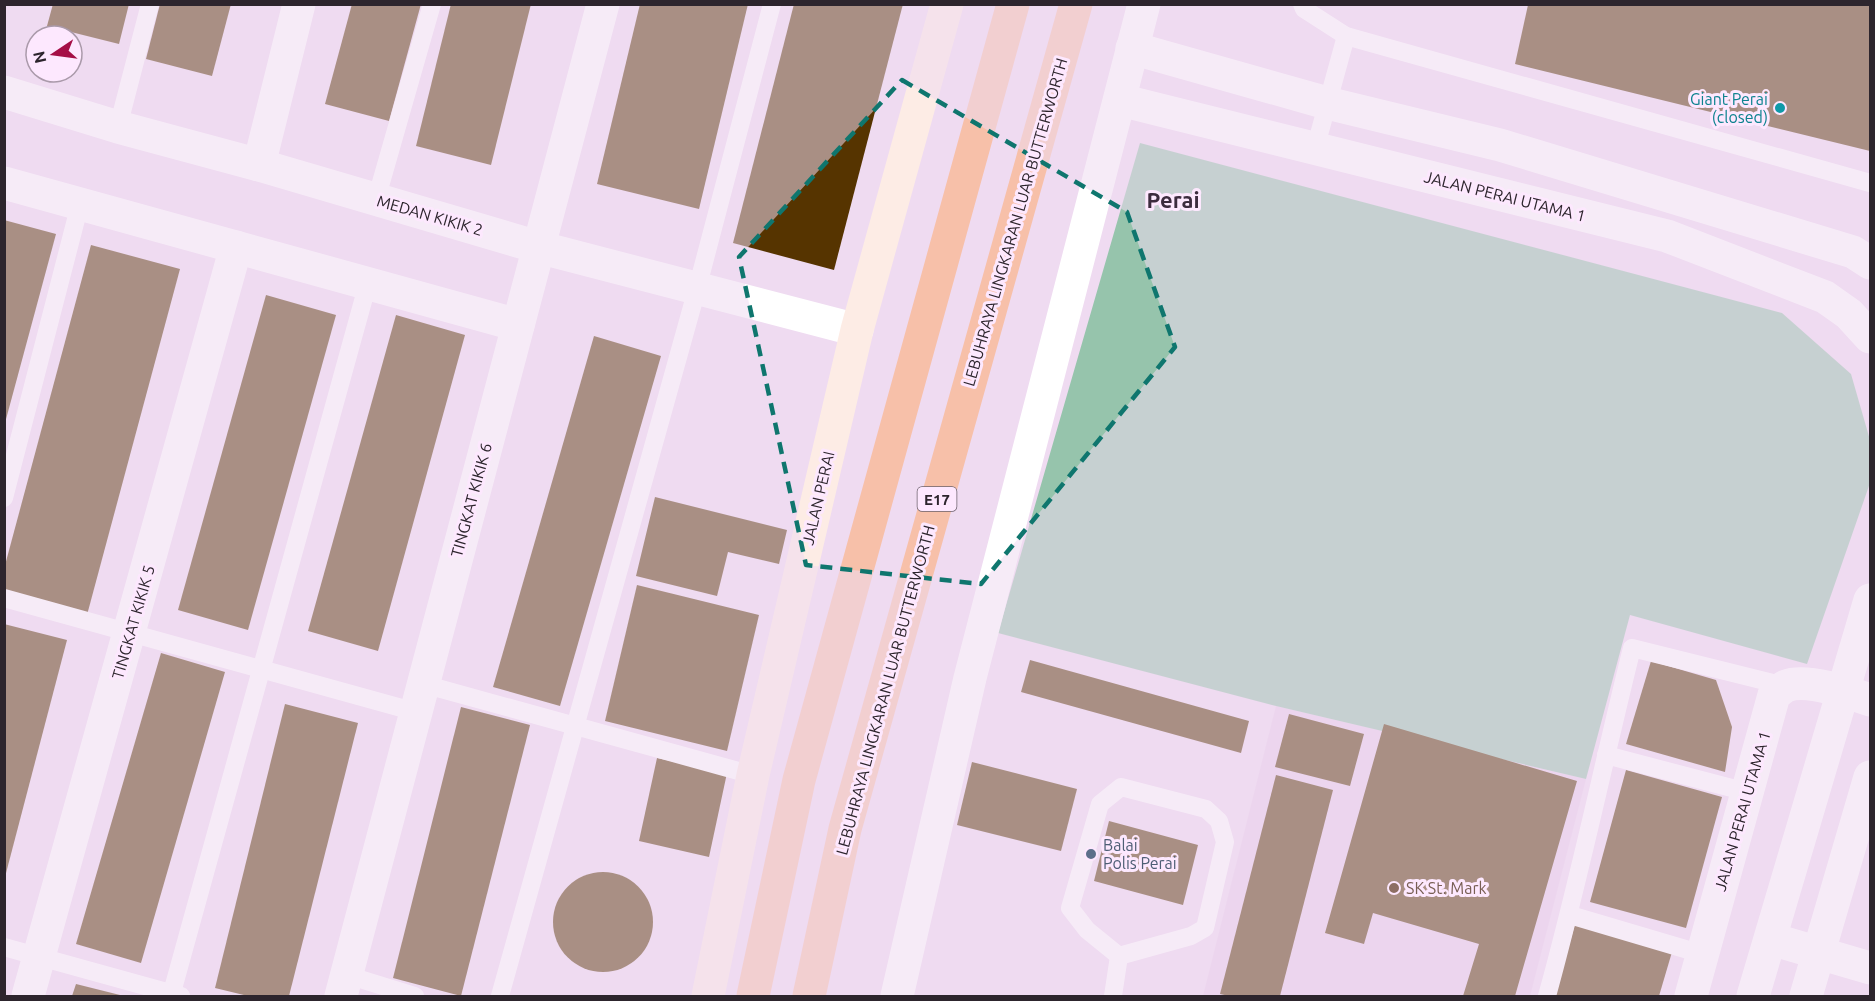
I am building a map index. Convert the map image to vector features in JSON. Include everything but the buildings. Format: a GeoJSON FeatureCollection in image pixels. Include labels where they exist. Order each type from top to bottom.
{"type":"FeatureCollection","features":[{"type":"Feature","properties":{"kind":"highway"},"geometry":{"type":"LineString","coordinates":[[753,996],[799,780],[1013,4]]}},
{"type":"Feature","properties":{"kind":"highway","name":"LEBUHRAYA LINGKARAN LUAR BUTTERWORTH"},"geometry":{"type":"LineString","coordinates":[[809,996],[845,829],[1076,4]]}},
{"type":"Feature","properties":{"kind":"street"},"geometry":{"type":"LineString","coordinates":[[259,165],[299,4]]}},
{"type":"Feature","properties":{"kind":"street","name":"TINGKAT KIKIK 6"},"geometry":{"type":"LineString","coordinates":[[344,986],[603,4]]}},
{"type":"Feature","properties":{"kind":"street","name":"JALAN PERAI"},"geometry":{"type":"LineString","coordinates":[[708,996],[753,775],[857,330],[947,4]]}},
{"type":"Feature","properties":{"kind":"street"},"geometry":{"type":"LineString","coordinates":[[897,996],[970,678],[1144,4]]}},
{"type":"Feature","properties":{"kind":"street"},"geometry":{"type":"LineString","coordinates":[[1132,48],[1326,103],[1500,145],[1853,252],[1870,263]]}},
{"type":"Feature","properties":{"kind":"street","name":"MEDAN KIKIK 2"},"geometry":{"type":"LineString","coordinates":[[4,92],[118,127],[259,165],[538,247],[857,330]]}},
{"type":"Feature","properties":{"kind":"street","name":"JALAN PERAI UTAMA 1"},"geometry":{"type":"LineString","coordinates":[[1120,100],[1667,236],[1825,297],[1849,314],[1870,337]]}},
{"type":"Feature","properties":{"kind":"street"},"geometry":{"type":"LineString","coordinates":[[4,183],[518,325]]}},
{"type":"Feature","properties":{"kind":"street","name":"TINGKAT KIKIK 5"},"geometry":{"type":"LineString","coordinates":[[28,996],[236,247]]}},
{"type":"Feature","properties":{"kind":"street"},"geometry":{"type":"LineString","coordinates":[[1753,996],[1857,695],[1870,600]]}},
{"type":"Feature","properties":{"kind":"street"},"geometry":{"type":"LineString","coordinates":[[1785,686],[1801,684],[1857,695]]}},
{"type":"Feature","properties":{"kind":"street","name":"JALAN PERAI UTAMA 1"},"geometry":{"type":"LineString","coordinates":[[1691,996],[1774,695],[1785,686]]}},
{"type":"Feature","properties":{"kind":"street"},"geometry":{"type":"LineString","coordinates":[[1806,996],[1870,777]]}},
{"type":"Feature","properties":{"kind":"street"},"geometry":{"type":"LineString","coordinates":[[1771,939],[1870,968]]}},
{"type":"Feature","properties":{"kind":"lane"},"geometry":{"type":"LineString","coordinates":[[118,127],[150,4]]}},
{"type":"Feature","properties":{"kind":"lane"},"geometry":{"type":"LineString","coordinates":[[376,200],[432,4]]}},
{"type":"Feature","properties":{"kind":"lane"},"geometry":{"type":"LineString","coordinates":[[501,996],[697,289],[772,4]]}},
{"type":"Feature","properties":{"kind":"lane"},"geometry":{"type":"LineString","coordinates":[[1302,4],[1304,9],[1346,36],[1870,183]]}},
{"type":"Feature","properties":{"kind":"lane"},"geometry":{"type":"LineString","coordinates":[[1315,149],[1346,36]]}},
{"type":"Feature","properties":{"kind":"lane"},"geometry":{"type":"LineString","coordinates":[[4,498],[80,204]]}},
{"type":"Feature","properties":{"kind":"lane"},"geometry":{"type":"LineString","coordinates":[[4,947],[174,996],[260,669],[368,283]]}},
{"type":"Feature","properties":{"kind":"lane"},"geometry":{"type":"LineString","coordinates":[[4,598],[260,669],[575,728],[753,775]]}},
{"type":"Feature","properties":{"kind":"lane"},"geometry":{"type":"LineString","coordinates":[[1547,996],[1570,915],[1632,648],[1785,686]]}},
{"type":"Feature","properties":{"kind":"lane"},"geometry":{"type":"LineString","coordinates":[[1606,755],[1747,792]]}},
{"type":"Feature","properties":{"kind":"lane"},"geometry":{"type":"LineString","coordinates":[[1121,787],[1206,809],[1219,821],[1225,842],[1205,928],[1191,936],[1119,956],[1088,930],[1070,908],[1100,804],[1121,787]]}},
{"type":"Feature","properties":{"kind":"lane"},"geometry":{"type":"LineString","coordinates":[[1570,915],[1702,954]]}},
{"type":"Feature","properties":{"kind":"lane"},"geometry":{"type":"LineString","coordinates":[[1113,996],[1119,956]]}},
{"type":"Feature","properties":{"kind":"lane"},"geometry":{"type":"LineString","coordinates":[[344,986],[415,996]]}},
{"type":"Feature","properties":{"kind":"highlighted area"},"geometry":{"type":"Polygon","coordinates":[[[902,80],[1127,212],[1175,347],[981,584],[806,565],[739,257],[902,80]]]}},
{"type":"Feature","properties":{"kind":"shaded area","name":"SK St. Mark"},"geometry":{"type":"Polygon","coordinates":[[[1276,706],[1586,779],[1530,996],[1203,996],[1276,706]]]}},
{"type":"Feature","properties":{"kind":"green space"},"geometry":{"type":"Polygon","coordinates":[[[1140,143],[1782,313],[1851,374],[1870,440],[1870,483],[1807,664],[1630,615],[1586,779],[1276,706],[998,633],[1140,143]]]}},
{"type":"Feature","properties":{"kind":"place","name":"Giant Perai (closed)"},"geometry":{"type":"Point","coordinates":[1780,108]}},
{"type":"Feature","properties":{"kind":"place","name":"Balai Polis Perai"},"geometry":{"type":"Point","coordinates":[1091,854]}},
{"type":"Feature","properties":{"kind":"place","name":"SK St. Mark"},"geometry":{"type":"Point","coordinates":[1394,888]}},
{"type":"Feature","properties":{"kind":"district","name":"Perai"},"geometry":{"type":"Point","coordinates":[1173,199]}}]}
